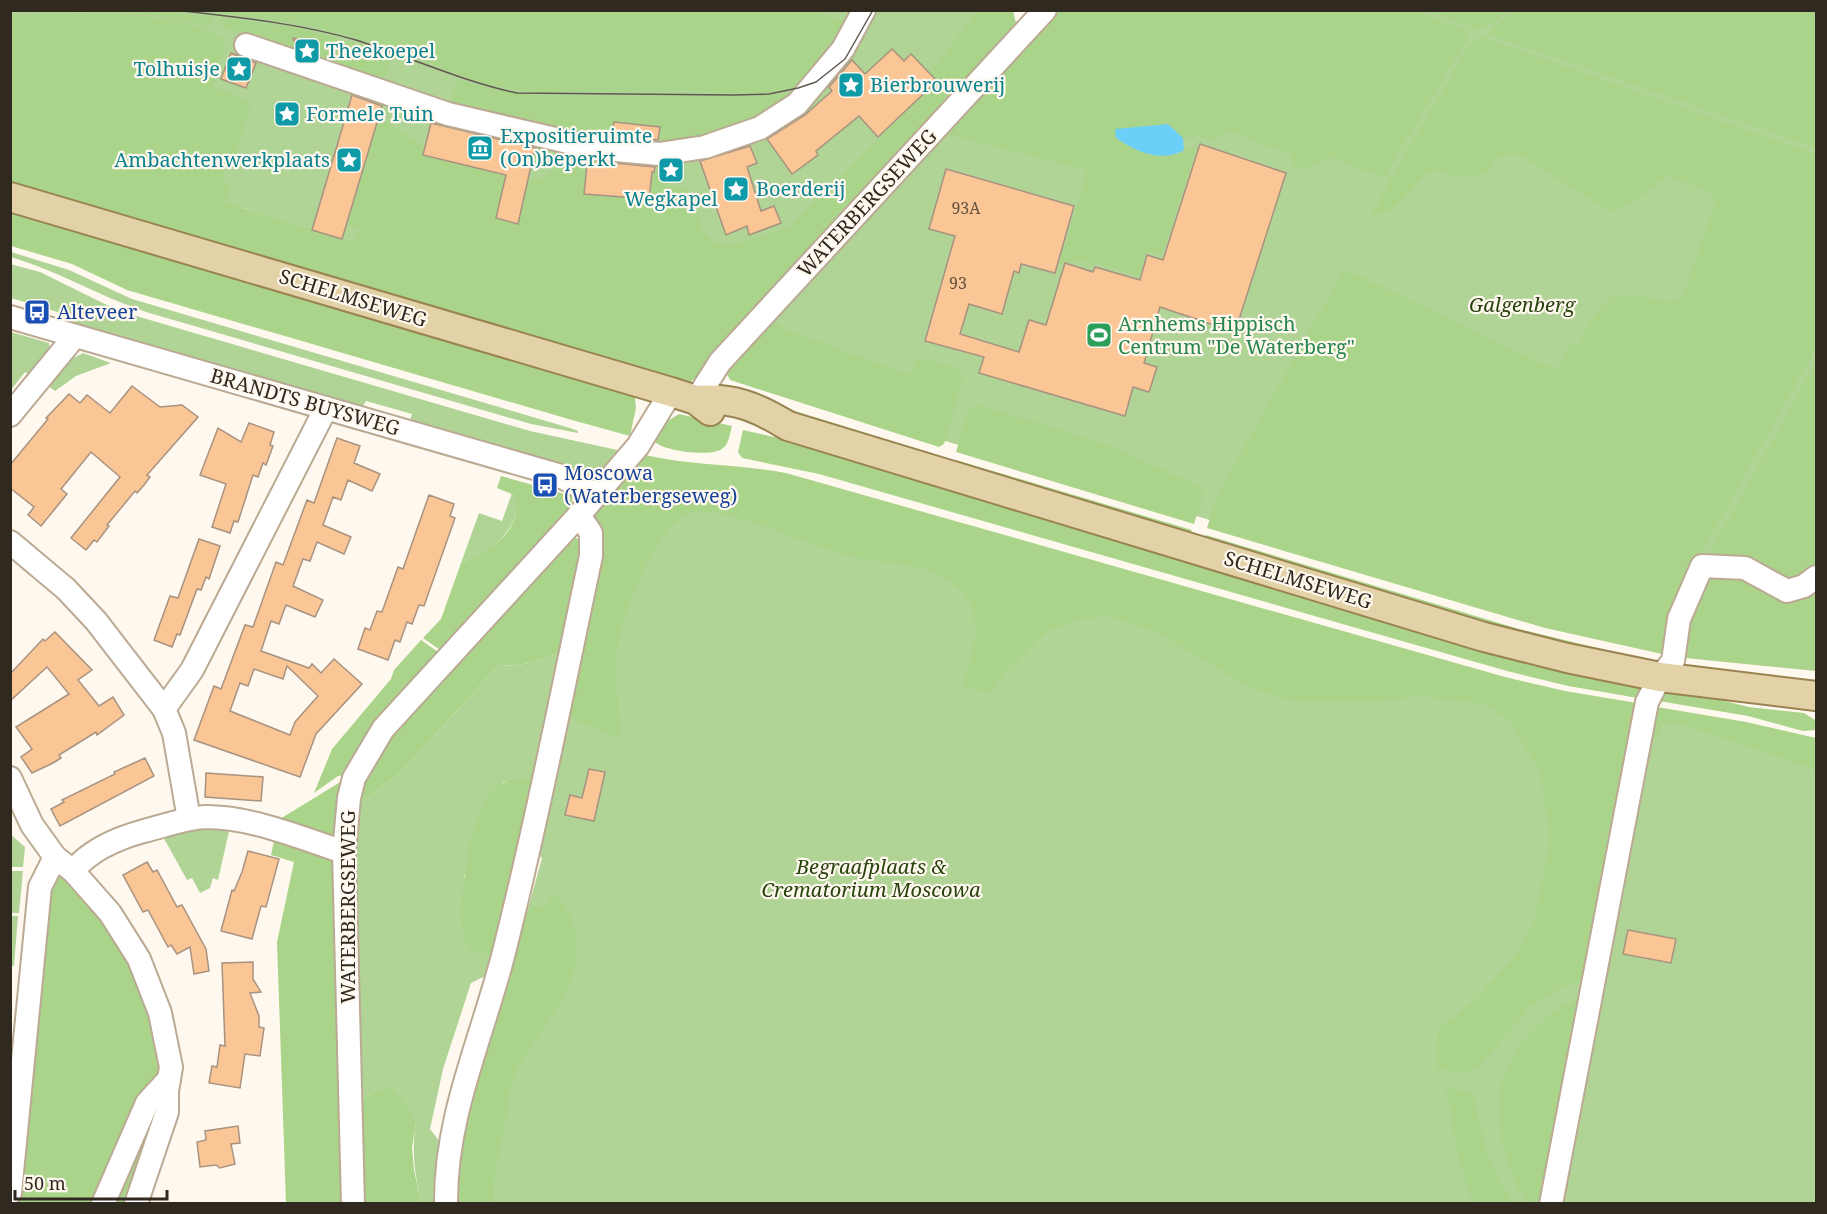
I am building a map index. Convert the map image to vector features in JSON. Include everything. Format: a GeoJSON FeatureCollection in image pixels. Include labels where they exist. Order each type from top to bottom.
{"type":"FeatureCollection","features":[{"type":"Feature","properties":{"kind":"main road","name":"SCHELMSEWEG"},"geometry":{"type":"LineString","coordinates":[[10,197],[683,396],[714,414],[758,428],[788,426],[1484,636],[1567,658],[1660,677],[1815,700]]}},
{"type":"Feature","properties":{"kind":"street"},"geometry":{"type":"LineString","coordinates":[[246,45],[448,114],[594,148],[659,154],[705,147],[760,128],[797,104],[843,49],[864,10]]}},
{"type":"Feature","properties":{"kind":"street","name":"WATERBERGSEWEG"},"geometry":{"type":"LineString","coordinates":[[353,1203],[344,852],[349,798],[354,778],[369,749],[401,708],[579,515],[683,396],[720,362],[1045,10]]}},
{"type":"Feature","properties":{"kind":"street","name":"BRANDTS BUYSWEG"},"geometry":{"type":"LineString","coordinates":[[10,317],[558,475],[596,495]]}},
{"type":"Feature","properties":{"kind":"street"},"geometry":{"type":"LineString","coordinates":[[10,415],[75,336]]}},
{"type":"Feature","properties":{"kind":"street"},"geometry":{"type":"LineString","coordinates":[[164,709],[192,670],[326,408]]}},
{"type":"Feature","properties":{"kind":"street"},"geometry":{"type":"LineString","coordinates":[[446,1203],[450,1148],[464,1081],[506,943],[591,556],[591,533],[579,515]]}},
{"type":"Feature","properties":{"kind":"street"},"geometry":{"type":"LineString","coordinates":[[10,542],[66,589],[96,621],[164,709],[174,733],[189,819]]}},
{"type":"Feature","properties":{"kind":"street"},"geometry":{"type":"LineString","coordinates":[[1551,1203],[1647,702],[1660,677],[1673,660],[1679,619],[1702,566],[1745,568],[1788,591],[1804,586],[1816,577]]}},
{"type":"Feature","properties":{"kind":"street"},"geometry":{"type":"LineString","coordinates":[[10,778],[44,841],[40,887],[21,984],[10,1194]]}},
{"type":"Feature","properties":{"kind":"street"},"geometry":{"type":"LineString","coordinates":[[10,811],[44,841],[110,913],[139,959],[160,1013],[171,1067],[167,1112],[136,1203]]}},
{"type":"Feature","properties":{"kind":"street"},"geometry":{"type":"LineString","coordinates":[[73,871],[88,855],[126,836],[189,819],[207,817],[262,827],[344,852]]}},
{"type":"Feature","properties":{"kind":"street"},"geometry":{"type":"LineString","coordinates":[[103,1203],[147,1103],[169,1078]]}},
{"type":"Feature","properties":{"kind":"green space"},"geometry":{"type":"Polygon","coordinates":[[[223,10],[811,10],[849,22],[808,82],[770,92],[733,93],[684,90],[535,92],[485,84],[357,37],[310,25],[222,13],[223,10]]]}},
{"type":"Feature","properties":{"kind":"green space"},"geometry":{"type":"Polygon","coordinates":[[[1002,10],[689,363],[243,208],[11,165],[10,11],[1002,10]]]}},
{"type":"Feature","properties":{"kind":"green space"},"geometry":{"type":"Polygon","coordinates":[[[1506,10],[1495,21],[1478,30],[1429,11],[1506,10]]]}},
{"type":"Feature","properties":{"kind":"green space"},"geometry":{"type":"Polygon","coordinates":[[[99,11],[155,11],[214,17],[212,24],[208,26],[159,16],[99,11]]]}},
{"type":"Feature","properties":{"kind":"green space"},"geometry":{"type":"Polygon","coordinates":[[[978,11],[1013,11],[1017,27],[700,374],[688,384],[11,188],[11,15],[91,13],[123,15],[184,23],[208,31],[226,42],[213,87],[251,102],[235,159],[228,158],[221,180],[230,184],[226,203],[355,243],[359,228],[348,225],[377,123],[386,122],[425,146],[423,155],[527,182],[548,175],[563,161],[572,161],[586,169],[584,195],[649,200],[652,173],[665,174],[665,186],[690,188],[703,231],[715,242],[733,245],[788,228],[938,81],[930,73],[978,11]]]}},
{"type":"Feature","properties":{"kind":"green space","name":"Galgenberg"},"geometry":{"type":"Polygon","coordinates":[[[1053,11],[1816,11],[1816,665],[1552,622],[744,381],[734,362],[1053,11]]]}},
{"type":"Feature","properties":{"kind":"green space"},"geometry":{"type":"Polygon","coordinates":[[[1053,11],[1416,11],[1467,31],[1467,39],[1384,177],[1328,157],[1303,171],[1292,163],[1290,154],[1229,131],[1215,140],[1198,136],[1183,138],[1168,124],[1172,157],[1197,146],[1162,254],[1146,252],[1140,277],[1090,262],[1061,264],[994,247],[999,234],[1064,250],[1087,170],[941,133],[1053,11]]]}},
{"type":"Feature","properties":{"kind":"green space"},"geometry":{"type":"Polygon","coordinates":[[[1512,11],[1816,11],[1816,148],[1490,35],[1491,30],[1512,11]]]}},
{"type":"Feature","properties":{"kind":"green space"},"geometry":{"type":"Polygon","coordinates":[[[220,18],[309,30],[393,55],[381,85],[317,64],[321,52],[317,42],[303,37],[294,43],[291,55],[269,40],[224,29],[220,18]]]}},
{"type":"Feature","properties":{"kind":"green space"},"geometry":{"type":"Polygon","coordinates":[[[1481,37],[1816,154],[1816,348],[1698,559],[1669,645],[1662,654],[1545,628],[1207,528],[1217,496],[1342,273],[1349,271],[1556,370],[1570,343],[1578,346],[1591,320],[1611,297],[1638,295],[1669,302],[1683,295],[1716,200],[1710,192],[1667,176],[1633,202],[1611,212],[1520,155],[1508,155],[1499,157],[1486,174],[1461,177],[1434,170],[1391,209],[1372,216],[1388,184],[1471,42],[1481,37]]]}},
{"type":"Feature","properties":{"kind":"green space"},"geometry":{"type":"Polygon","coordinates":[[[457,79],[510,92],[564,97],[748,96],[793,91],[794,96],[757,124],[659,150],[660,126],[614,121],[610,145],[449,108],[457,79]]]}},
{"type":"Feature","properties":{"kind":"green space"},"geometry":{"type":"Polygon","coordinates":[[[10,207],[626,390],[635,398],[636,408],[630,436],[127,290],[72,264],[11,246],[10,207]]]}},
{"type":"Feature","properties":{"kind":"green space"},"geometry":{"type":"Polygon","coordinates":[[[11,252],[69,270],[132,299],[570,428],[578,433],[531,424],[146,312],[11,257],[11,252]]]}},
{"type":"Feature","properties":{"kind":"green space"},"geometry":{"type":"Polygon","coordinates":[[[10,264],[40,272],[119,311],[530,431],[622,451],[603,472],[585,476],[415,425],[416,422],[410,420],[412,414],[366,401],[363,406],[350,402],[347,405],[62,322],[64,314],[11,298],[10,264]]]}},
{"type":"Feature","properties":{"kind":"green space"},"geometry":{"type":"Polygon","coordinates":[[[772,319],[784,329],[910,375],[918,357],[959,370],[962,382],[944,444],[939,447],[730,380],[725,370],[772,319]]]}},
{"type":"Feature","properties":{"kind":"green space"},"geometry":{"type":"Polygon","coordinates":[[[11,332],[49,343],[50,350],[31,376],[25,372],[11,390],[11,332]]]}},
{"type":"Feature","properties":{"kind":"green space"},"geometry":{"type":"Polygon","coordinates":[[[83,353],[111,363],[76,376],[55,391],[47,385],[66,362],[83,353]]]}},
{"type":"Feature","properties":{"kind":"green space"},"geometry":{"type":"Polygon","coordinates":[[[1816,362],[1816,569],[1792,586],[1713,557],[1712,549],[1816,362]]]}},
{"type":"Feature","properties":{"kind":"green space"},"geometry":{"type":"Polygon","coordinates":[[[756,399],[934,454],[931,458],[756,399]]]}},
{"type":"Feature","properties":{"kind":"green space"},"geometry":{"type":"Polygon","coordinates":[[[977,404],[1114,447],[1196,485],[1203,494],[1194,524],[956,452],[967,413],[977,404]]]}},
{"type":"Feature","properties":{"kind":"green space"},"geometry":{"type":"Polygon","coordinates":[[[679,414],[732,426],[727,444],[709,453],[688,452],[659,445],[654,441],[666,422],[679,414]]]}},
{"type":"Feature","properties":{"kind":"green space"},"geometry":{"type":"Polygon","coordinates":[[[743,430],[814,446],[1643,686],[1644,699],[1568,686],[1507,671],[819,474],[742,458],[738,452],[743,430]]]}},
{"type":"Feature","properties":{"kind":"green space"},"geometry":{"type":"Polygon","coordinates":[[[645,455],[786,473],[1505,677],[1565,691],[1643,704],[1585,980],[1560,988],[1532,1005],[1477,1068],[1464,1074],[1437,1068],[1438,1030],[1479,996],[1518,952],[1534,923],[1551,840],[1540,771],[1511,723],[1488,705],[1421,696],[1377,702],[1290,701],[1250,687],[1154,631],[1110,617],[1080,618],[1047,631],[1007,670],[990,693],[962,685],[973,651],[974,615],[964,594],[952,582],[924,569],[861,559],[730,516],[698,512],[683,517],[670,528],[658,544],[646,564],[629,605],[617,650],[616,675],[620,738],[566,716],[595,513],[645,455]]]}},
{"type":"Feature","properties":{"kind":"green space"},"geometry":{"type":"Polygon","coordinates":[[[956,460],[1192,530],[1188,535],[956,466],[956,460]]]}},
{"type":"Feature","properties":{"kind":"green space"},"geometry":{"type":"Polygon","coordinates":[[[501,476],[572,496],[573,507],[443,652],[423,638],[441,619],[461,563],[482,554],[493,546],[510,528],[515,518],[517,507],[514,495],[497,488],[501,476]]]}},
{"type":"Feature","properties":{"kind":"green space"},"geometry":{"type":"Polygon","coordinates":[[[512,493],[517,509],[510,527],[498,543],[484,554],[461,563],[479,513],[502,521],[512,493]]]}},
{"type":"Feature","properties":{"kind":"green space","name":"Begraafplaats & Crematorium Moscowa"},"geometry":{"type":"Polygon","coordinates":[[[640,495],[1816,748],[1816,1203],[470,1204],[527,912],[542,858],[536,851],[566,716],[571,718],[640,495]]]}},
{"type":"Feature","properties":{"kind":"green space"},"geometry":{"type":"Polygon","coordinates":[[[1206,535],[1519,629],[1660,663],[1642,663],[1459,617],[1207,540],[1206,535]]]}},
{"type":"Feature","properties":{"kind":"green space"},"geometry":{"type":"Polygon","coordinates":[[[572,536],[584,542],[563,652],[524,664],[499,665],[400,773],[357,806],[360,790],[384,741],[572,536]]]}},
{"type":"Feature","properties":{"kind":"green space"},"geometry":{"type":"Polygon","coordinates":[[[1726,572],[1816,586],[1816,671],[1685,658],[1684,622],[1706,577],[1726,572]]]}},
{"type":"Feature","properties":{"kind":"green space"},"geometry":{"type":"Polygon","coordinates":[[[421,640],[441,654],[363,742],[345,775],[338,776],[314,793],[332,749],[391,679],[394,670],[421,640]]]}},
{"type":"Feature","properties":{"kind":"green space"},"geometry":{"type":"Polygon","coordinates":[[[563,652],[536,779],[503,782],[464,876],[464,936],[496,953],[489,974],[471,983],[443,1069],[430,1129],[443,1146],[438,1203],[421,1203],[414,1163],[416,1123],[377,1090],[361,1100],[355,847],[357,806],[400,773],[499,665],[524,664],[563,652]]]}},
{"type":"Feature","properties":{"kind":"green space"},"geometry":{"type":"Polygon","coordinates":[[[1659,690],[1696,694],[1749,707],[1804,713],[1815,720],[1816,730],[1803,731],[1748,716],[1653,700],[1659,690]]]}},
{"type":"Feature","properties":{"kind":"green space"},"geometry":{"type":"Polygon","coordinates":[[[1651,706],[1746,722],[1816,738],[1816,770],[1680,724],[1663,725],[1658,740],[1643,738],[1651,706]]]}},
{"type":"Feature","properties":{"kind":"green space"},"geometry":{"type":"Polygon","coordinates":[[[536,779],[496,953],[476,951],[467,944],[463,931],[462,911],[467,863],[479,816],[495,788],[504,782],[536,779]]]}},
{"type":"Feature","properties":{"kind":"green space"},"geometry":{"type":"Polygon","coordinates":[[[342,781],[334,845],[275,822],[342,781]]]}},
{"type":"Feature","properties":{"kind":"green space"},"geometry":{"type":"Polygon","coordinates":[[[189,826],[230,827],[218,880],[213,878],[210,888],[200,893],[192,878],[187,880],[161,833],[189,826]]]}},
{"type":"Feature","properties":{"kind":"green space"},"geometry":{"type":"Polygon","coordinates":[[[10,834],[25,847],[23,867],[11,867],[10,834]]]}},
{"type":"Feature","properties":{"kind":"green space"},"geometry":{"type":"Polygon","coordinates":[[[275,836],[333,852],[343,1203],[286,1203],[277,942],[294,862],[271,855],[275,836]]]}},
{"type":"Feature","properties":{"kind":"green space"},"geometry":{"type":"Polygon","coordinates":[[[10,871],[23,871],[19,913],[11,913],[10,871]]]}},
{"type":"Feature","properties":{"kind":"green space"},"geometry":{"type":"Polygon","coordinates":[[[55,878],[67,878],[108,925],[132,963],[162,1052],[159,1073],[99,1203],[17,1204],[48,888],[55,878]]]}},
{"type":"Feature","properties":{"kind":"green space"},"geometry":{"type":"Polygon","coordinates":[[[551,893],[564,905],[572,921],[577,945],[575,967],[568,987],[532,1044],[512,1082],[496,1171],[494,1203],[453,1204],[462,1122],[525,914],[532,908],[548,905],[551,893]]]}},
{"type":"Feature","properties":{"kind":"green space"},"geometry":{"type":"Polygon","coordinates":[[[11,916],[18,916],[14,966],[11,966],[11,916]]]}},
{"type":"Feature","properties":{"kind":"green space"},"geometry":{"type":"Polygon","coordinates":[[[1584,993],[1544,1203],[1530,1203],[1517,1187],[1506,1155],[1501,1127],[1500,1102],[1504,1079],[1512,1059],[1524,1040],[1560,1007],[1584,993]]]}},
{"type":"Feature","properties":{"kind":"green space"},"geometry":{"type":"Polygon","coordinates":[[[1446,1087],[1473,1094],[1492,1166],[1515,1203],[1473,1203],[1459,1160],[1446,1087]]]}},
{"type":"Feature","properties":{"kind":"green space"},"geometry":{"type":"Polygon","coordinates":[[[391,1089],[409,1108],[416,1123],[412,1147],[421,1203],[363,1203],[361,1100],[377,1090],[391,1089]]]}},
{"type":"Feature","properties":{"kind":"green space"},"geometry":{"type":"Polygon","coordinates":[[[157,1105],[131,1203],[108,1204],[157,1105]]]}},
{"type":"Feature","properties":{"kind":"water"},"geometry":{"type":"Polygon","coordinates":[[[1168,124],[1183,138],[1184,150],[1176,154],[1158,156],[1149,154],[1132,148],[1116,138],[1115,129],[1168,124]]]}},
{"type":"Feature","properties":{"kind":"building"},"geometry":{"type":"Polygon","coordinates":[[[293,38],[316,46],[314,54],[297,48],[293,38]]]}},
{"type":"Feature","properties":{"kind":"building"},"geometry":{"type":"Polygon","coordinates":[[[892,49],[904,61],[911,54],[937,81],[878,137],[859,116],[816,151],[818,155],[792,174],[767,139],[805,115],[832,91],[829,87],[852,60],[865,74],[892,49]]]}},
{"type":"Feature","properties":{"kind":"building"},"geometry":{"type":"Polygon","coordinates":[[[231,53],[256,63],[246,88],[221,79],[231,53]]]}},
{"type":"Feature","properties":{"kind":"building"},"geometry":{"type":"Polygon","coordinates":[[[352,95],[382,106],[342,239],[312,230],[352,95]]]}},
{"type":"Feature","properties":{"kind":"building"},"geometry":{"type":"Polygon","coordinates":[[[614,122],[660,127],[658,140],[612,136],[614,122]]]}},
{"type":"Feature","properties":{"kind":"building"},"geometry":{"type":"Polygon","coordinates":[[[431,123],[535,148],[518,224],[496,218],[506,175],[423,155],[431,123]]]}},
{"type":"Feature","properties":{"kind":"building"},"geometry":{"type":"Polygon","coordinates":[[[1200,144],[1286,173],[1235,332],[1160,307],[1144,363],[1157,367],[1149,392],[1133,387],[1125,416],[979,373],[984,357],[925,341],[955,236],[929,229],[946,169],[1074,206],[1055,273],[1021,264],[1019,273],[1014,271],[1002,314],[969,304],[960,334],[1019,352],[1029,320],[1046,325],[1065,263],[1093,272],[1095,267],[1140,280],[1147,255],[1163,260],[1200,144]]]}},
{"type":"Feature","properties":{"kind":"building"},"geometry":{"type":"Polygon","coordinates":[[[750,146],[757,163],[747,167],[761,211],[774,206],[781,223],[749,235],[747,226],[726,235],[700,161],[750,146]]]}},
{"type":"Feature","properties":{"kind":"building"},"geometry":{"type":"Polygon","coordinates":[[[604,162],[655,167],[652,172],[649,199],[584,194],[587,165],[602,167],[604,162]]]}},
{"type":"Feature","properties":{"kind":"building"},"geometry":{"type":"Polygon","coordinates":[[[132,386],[160,407],[182,405],[198,417],[147,475],[150,477],[137,493],[135,491],[107,525],[109,526],[97,542],[94,540],[86,550],[71,538],[120,477],[91,452],[61,489],[67,494],[41,526],[28,515],[34,507],[10,488],[10,465],[48,419],[46,418],[69,394],[80,403],[87,395],[110,413],[132,386]]]}},
{"type":"Feature","properties":{"kind":"building"},"geometry":{"type":"Polygon","coordinates":[[[249,423],[274,432],[270,445],[273,446],[266,465],[263,463],[258,477],[253,475],[238,522],[234,521],[230,533],[212,527],[226,484],[200,475],[218,428],[241,442],[249,423]]]}},
{"type":"Feature","properties":{"kind":"building"},"geometry":{"type":"Polygon","coordinates":[[[337,438],[360,446],[354,463],[380,474],[372,491],[348,480],[341,500],[333,497],[323,525],[351,537],[344,554],[317,542],[310,561],[303,559],[293,586],[323,600],[315,617],[286,605],[279,624],[271,621],[261,651],[309,668],[312,664],[321,673],[334,659],[362,684],[316,734],[300,777],[194,740],[214,686],[221,689],[245,625],[253,627],[276,562],[283,565],[307,500],[314,503],[337,438]],[[287,666],[283,679],[254,669],[248,686],[240,683],[230,711],[290,735],[295,722],[318,696],[287,666]]]}},
{"type":"Feature","properties":{"kind":"building"},"geometry":{"type":"Polygon","coordinates":[[[429,495],[454,504],[450,516],[455,518],[424,606],[419,605],[412,624],[407,622],[400,642],[395,640],[388,660],[358,649],[365,628],[370,630],[377,611],[382,612],[398,567],[403,569],[429,495]]]}},
{"type":"Feature","properties":{"kind":"building"},"geometry":{"type":"Polygon","coordinates":[[[199,539],[220,546],[209,579],[206,577],[201,590],[197,589],[180,635],[177,634],[172,647],[154,640],[170,596],[178,598],[199,539]]]}},
{"type":"Feature","properties":{"kind":"building"},"geometry":{"type":"Polygon","coordinates":[[[55,632],[92,670],[78,680],[99,706],[113,697],[124,715],[97,735],[96,732],[59,755],[61,758],[32,773],[21,757],[32,749],[16,727],[69,694],[47,667],[10,701],[10,674],[43,639],[45,641],[55,632]]]}},
{"type":"Feature","properties":{"kind":"building"},"geometry":{"type":"Polygon","coordinates":[[[145,758],[154,776],[60,826],[51,809],[64,802],[62,800],[145,758]]]}},
{"type":"Feature","properties":{"kind":"building"},"geometry":{"type":"Polygon","coordinates":[[[589,769],[605,772],[594,821],[565,815],[570,795],[582,798],[589,769]]]}},
{"type":"Feature","properties":{"kind":"building"},"geometry":{"type":"Polygon","coordinates":[[[206,773],[263,777],[261,801],[205,797],[206,773]]]}},
{"type":"Feature","properties":{"kind":"building"},"geometry":{"type":"Polygon","coordinates":[[[248,851],[279,859],[266,907],[261,906],[252,939],[221,931],[232,890],[234,891],[242,872],[248,851]]]}},
{"type":"Feature","properties":{"kind":"building"},"geometry":{"type":"Polygon","coordinates":[[[147,862],[153,872],[157,870],[177,907],[182,905],[206,949],[209,971],[194,974],[190,947],[177,954],[171,945],[168,947],[148,910],[143,912],[123,875],[147,862]]]}},
{"type":"Feature","properties":{"kind":"building"},"geometry":{"type":"Polygon","coordinates":[[[1628,930],[1676,939],[1671,963],[1623,954],[1628,930]]]}},
{"type":"Feature","properties":{"kind":"building"},"geometry":{"type":"Polygon","coordinates":[[[253,962],[253,979],[261,992],[250,993],[259,1016],[259,1027],[264,1028],[260,1056],[245,1054],[240,1088],[209,1083],[212,1066],[217,1067],[220,1045],[225,1046],[222,963],[253,962]]]}},
{"type":"Feature","properties":{"kind":"building"},"geometry":{"type":"Polygon","coordinates":[[[238,1126],[240,1143],[231,1144],[235,1164],[220,1168],[216,1165],[200,1167],[197,1142],[206,1140],[205,1131],[238,1126]]]}},
{"type":"Feature","properties":{"kind":"tram line"},"geometry":{"type":"LineString","coordinates":[[175,10],[266,21],[334,34],[476,82],[517,93],[733,95],[769,94],[816,82],[845,59],[873,10]]}},
{"type":"Feature","properties":{"kind":"place","name":"Theekoepel"},"geometry":{"type":"Point","coordinates":[307,51]}},
{"type":"Feature","properties":{"kind":"place","name":"Tolhuisje"},"geometry":{"type":"Point","coordinates":[239,69]}},
{"type":"Feature","properties":{"kind":"place","name":"Bierbrouwerij"},"geometry":{"type":"Point","coordinates":[851,85]}},
{"type":"Feature","properties":{"kind":"place","name":"Formele Tuin"},"geometry":{"type":"Point","coordinates":[287,114]}},
{"type":"Feature","properties":{"kind":"place","name":"Expositieruimte (On)beperkt"},"geometry":{"type":"Point","coordinates":[480,148]}},
{"type":"Feature","properties":{"kind":"place","name":"Ambachtenwerkplaats"},"geometry":{"type":"Point","coordinates":[349,160]}},
{"type":"Feature","properties":{"kind":"place","name":"Wegkapel"},"geometry":{"type":"Point","coordinates":[671,170]}},
{"type":"Feature","properties":{"kind":"place","name":"Boerderij"},"geometry":{"type":"Point","coordinates":[736,189]}},
{"type":"Feature","properties":{"kind":"place","name":"Alteveer"},"geometry":{"type":"Point","coordinates":[37,312]}},
{"type":"Feature","properties":{"kind":"place","name":"Arnhems Hippisch Centrum \"De Waterberg\""},"geometry":{"type":"Point","coordinates":[1099,335]}},
{"type":"Feature","properties":{"kind":"place","name":"Moscowa (Waterbergseweg)"},"geometry":{"type":"Point","coordinates":[545,485]}}]}
